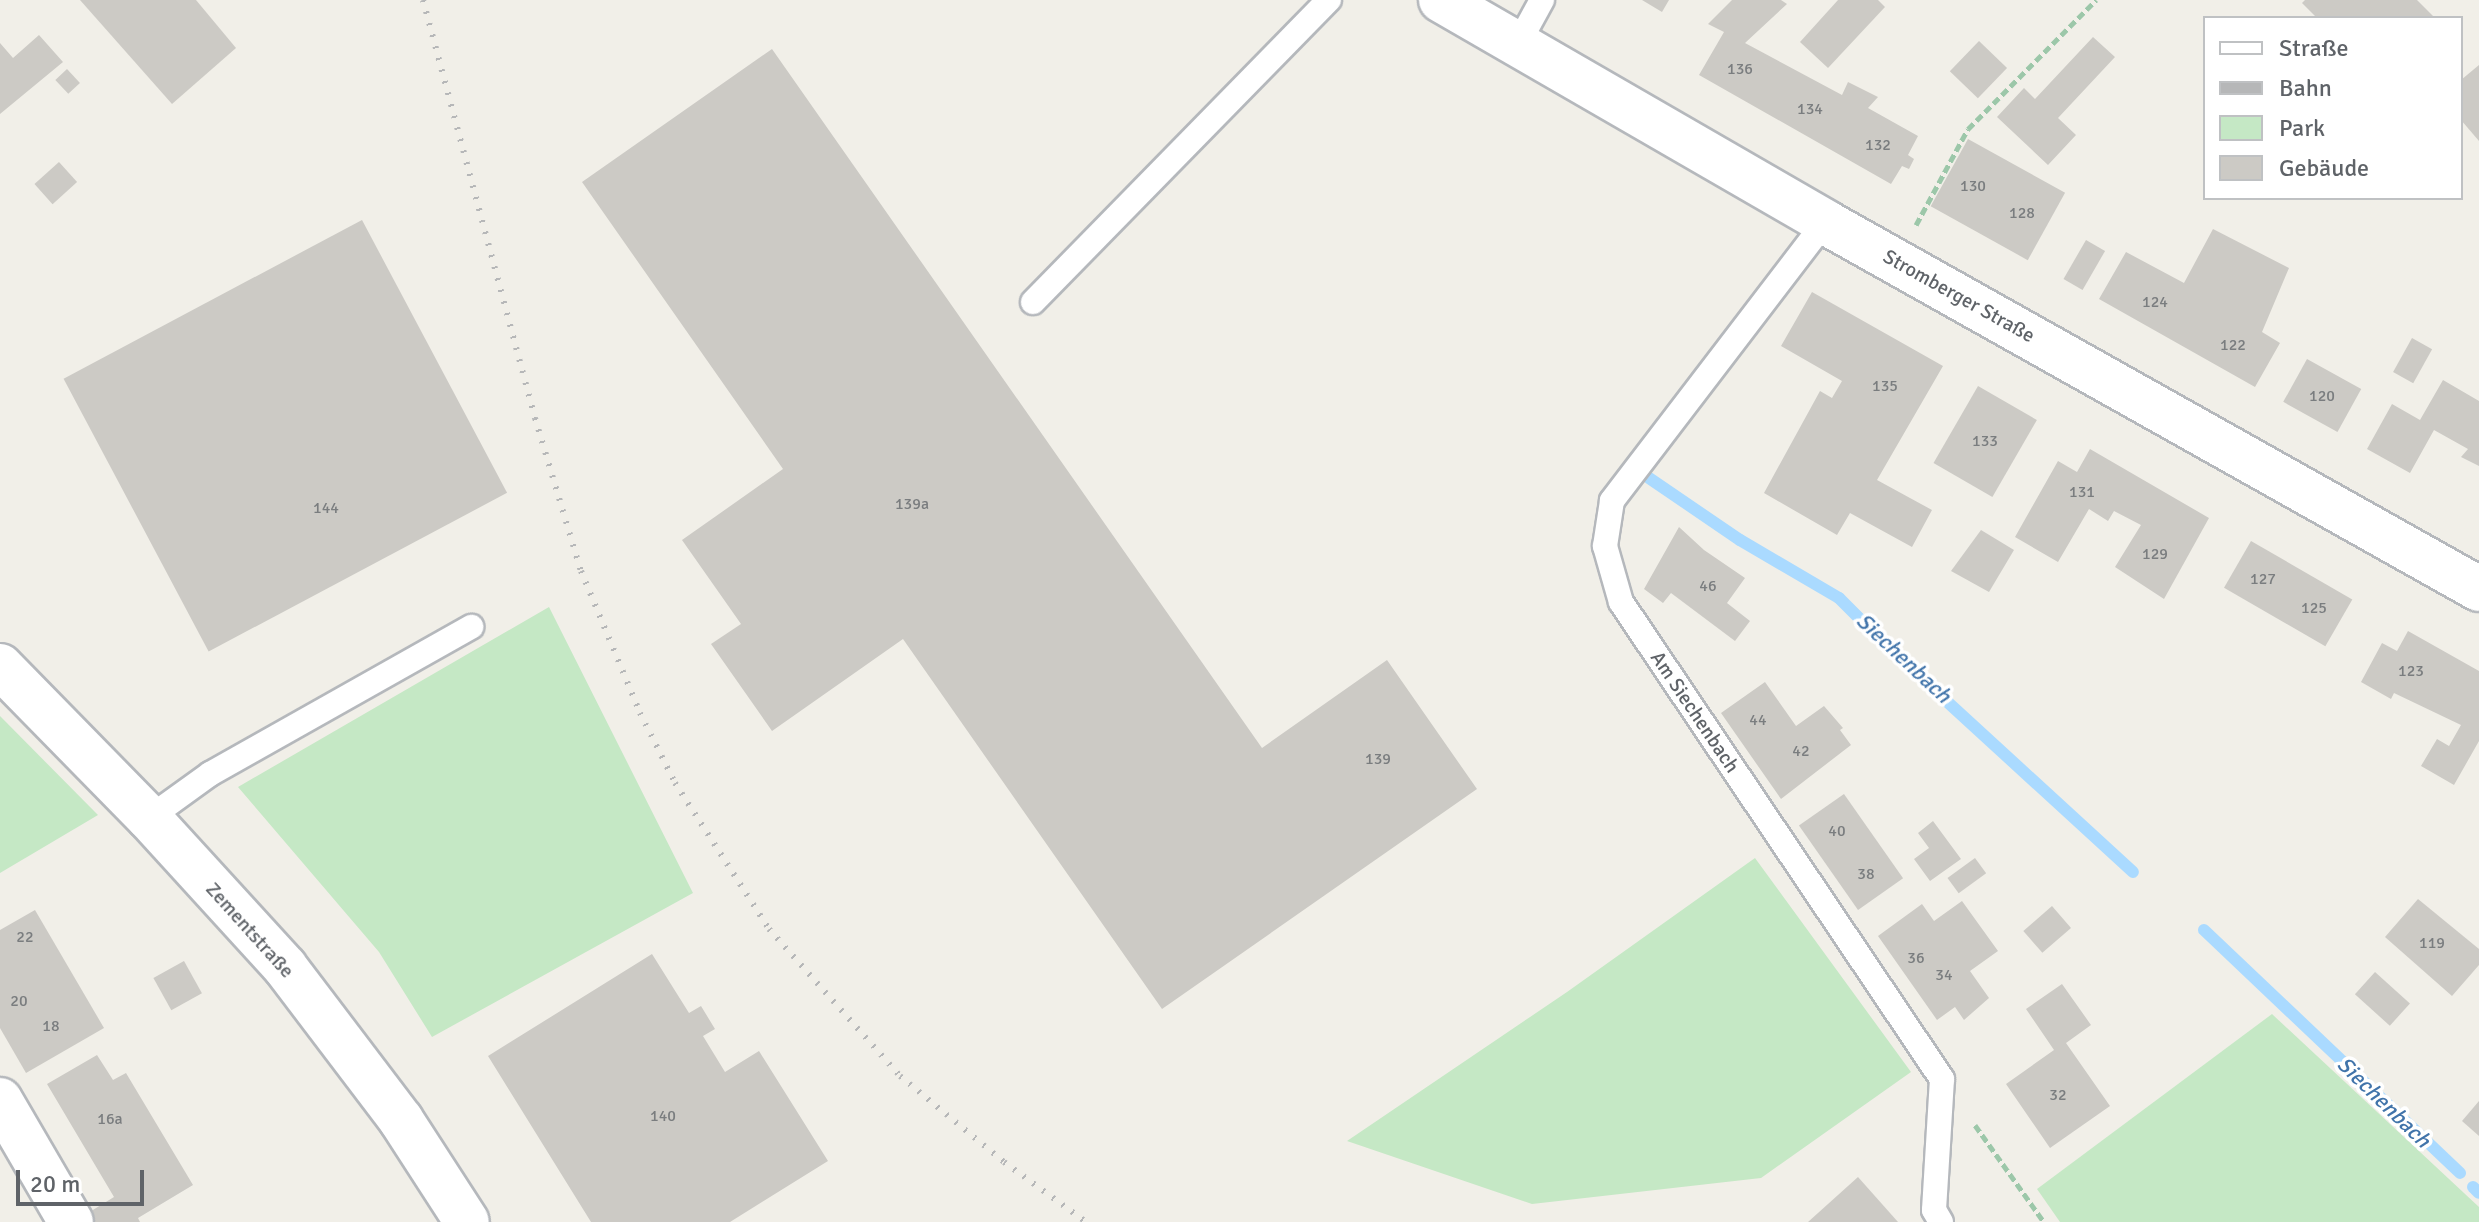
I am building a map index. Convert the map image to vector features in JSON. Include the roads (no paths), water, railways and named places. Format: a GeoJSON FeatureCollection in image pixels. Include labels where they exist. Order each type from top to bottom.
{"type":"FeatureCollection","features":[{"type":"Feature","properties":{"kind":"main road","name":"Stromberger Straße"},"geometry":{"type":"LineString","coordinates":[[1441,0],[1825,222],[2479,589]]}},
{"type":"Feature","properties":{"kind":"main road","name":"Zementstraße"},"geometry":{"type":"LineString","coordinates":[[0,666],[149,818],[285,967],[401,1120],[467,1222]]}},
{"type":"Feature","properties":{"kind":"main road"},"geometry":{"type":"LineString","coordinates":[[0,1100],[71,1222]]}},
{"type":"Feature","properties":{"kind":"lane"},"geometry":{"type":"LineString","coordinates":[[1033,302],[1329,0]]}},
{"type":"Feature","properties":{"kind":"lane"},"geometry":{"type":"LineString","coordinates":[[1518,44],[1542,0]]}},
{"type":"Feature","properties":{"kind":"lane","name":"Am Siechenbach"},"geometry":{"type":"LineString","coordinates":[[1825,222],[1612,501],[1605,546],[1621,602],[1942,1079],[1934,1210],[1941,1222]]}},
{"type":"Feature","properties":{"kind":"lane"},"geometry":{"type":"LineString","coordinates":[[149,818],[210,774],[471,627]]}},
{"type":"Feature","properties":{"kind":"waterway","name":"Siechenbach"},"geometry":{"type":"LineString","coordinates":[[1649,478],[1740,540],[1839,598],[1894,653],[2133,872]]}},
{"type":"Feature","properties":{"kind":"waterway","name":"Siechenbach"},"geometry":{"type":"LineString","coordinates":[[2204,930],[2460,1173]]}},
{"type":"Feature","properties":{"kind":"waterway","name":"Siechenbach"},"geometry":{"type":"LineString","coordinates":[[2473,1187],[2479,1193]]}},
{"type":"Feature","properties":{"kind":"railway"},"geometry":{"type":"LineString","coordinates":[[423,0],[535,418],[581,571],[640,713],[675,783],[769,929],[900,1076],[1004,1162],[1086,1222]]}}]}
